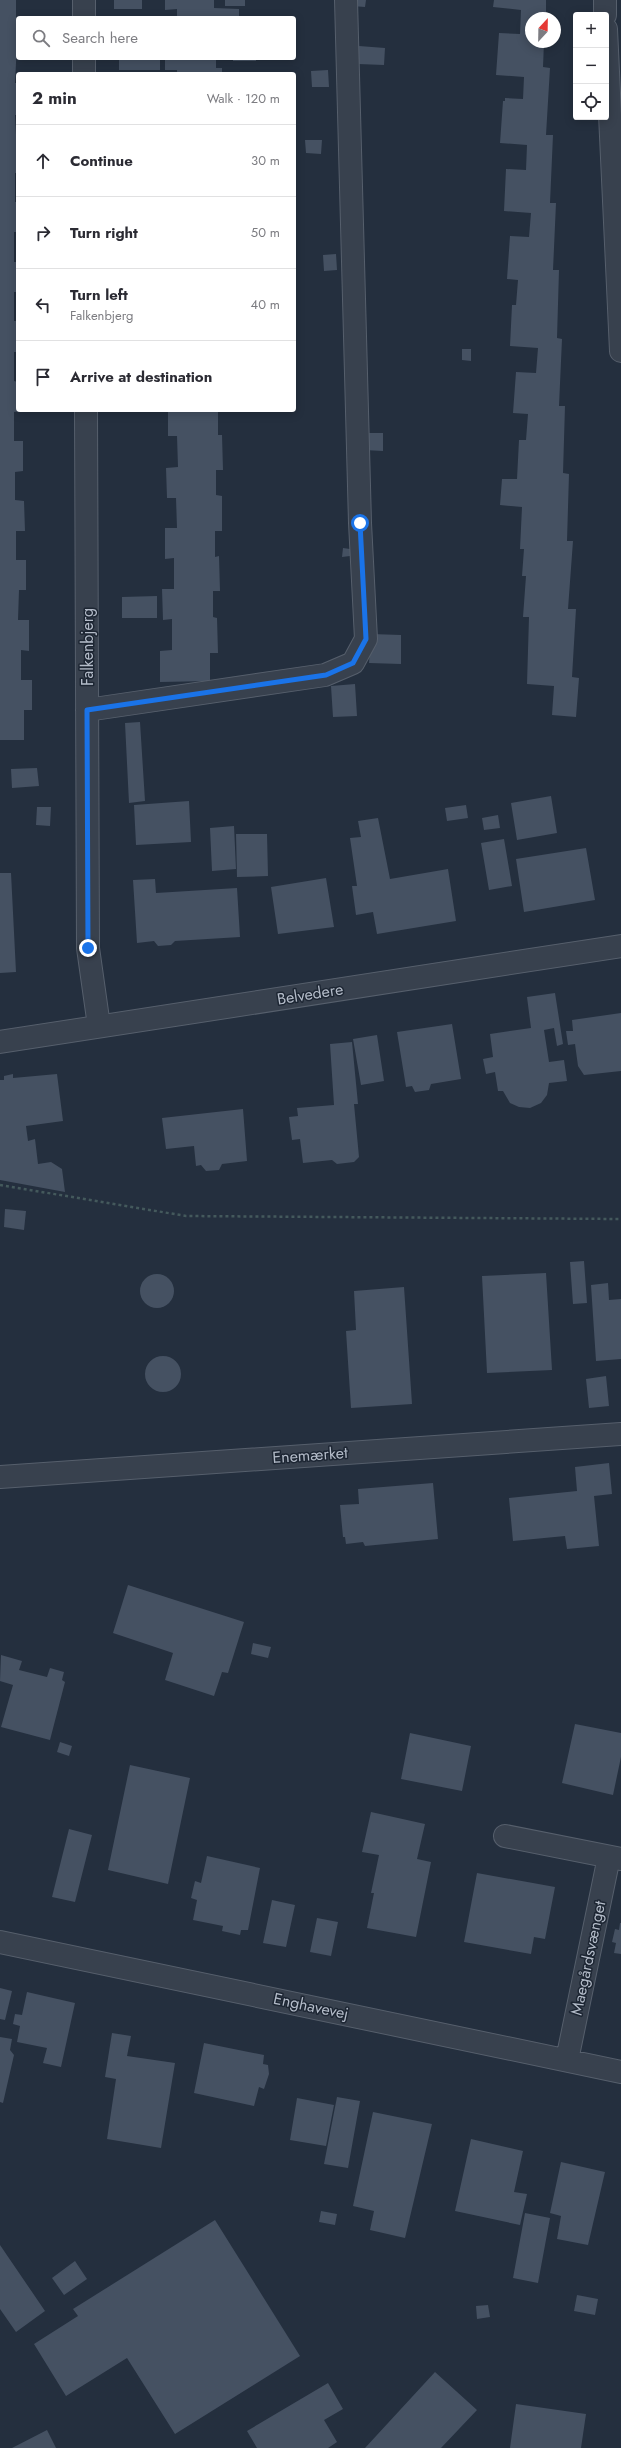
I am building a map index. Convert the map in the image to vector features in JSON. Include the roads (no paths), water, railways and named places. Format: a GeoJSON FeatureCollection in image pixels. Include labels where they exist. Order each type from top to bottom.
{"type":"FeatureCollection","features":[{"type":"Feature","properties":{"kind":"street"},"geometry":{"type":"LineString","coordinates":[[84,0],[84,16]]}},
{"type":"Feature","properties":{"kind":"street"},"geometry":{"type":"LineString","coordinates":[[87,710],[326,675],[353,663],[366,639],[360,523],[346,0]]}},
{"type":"Feature","properties":{"kind":"street"},"geometry":{"type":"LineString","coordinates":[[605,0],[605,12]]}},
{"type":"Feature","properties":{"kind":"street"},"geometry":{"type":"LineString","coordinates":[[607,48],[621,352]]}},
{"type":"Feature","properties":{"kind":"street"},"geometry":{"type":"LineString","coordinates":[[84,60],[84,72]]}},
{"type":"Feature","properties":{"kind":"street","name":"Falkenbjerg"},"geometry":{"type":"LineString","coordinates":[[86,412],[88,948],[99,1026]]}},
{"type":"Feature","properties":{"kind":"street","name":"Belvedere"},"geometry":{"type":"LineString","coordinates":[[0,1042],[621,946]]}},
{"type":"Feature","properties":{"kind":"street","name":"Enemærket"},"geometry":{"type":"LineString","coordinates":[[0,1477],[621,1434]]}},
{"type":"Feature","properties":{"kind":"street","name":"Maegårdsvænget"},"geometry":{"type":"LineString","coordinates":[[505,1836],[615,1858],[566,2060]]}},
{"type":"Feature","properties":{"kind":"street","name":"Enghavevej"},"geometry":{"type":"LineString","coordinates":[[0,1942],[621,2072]]}}]}
